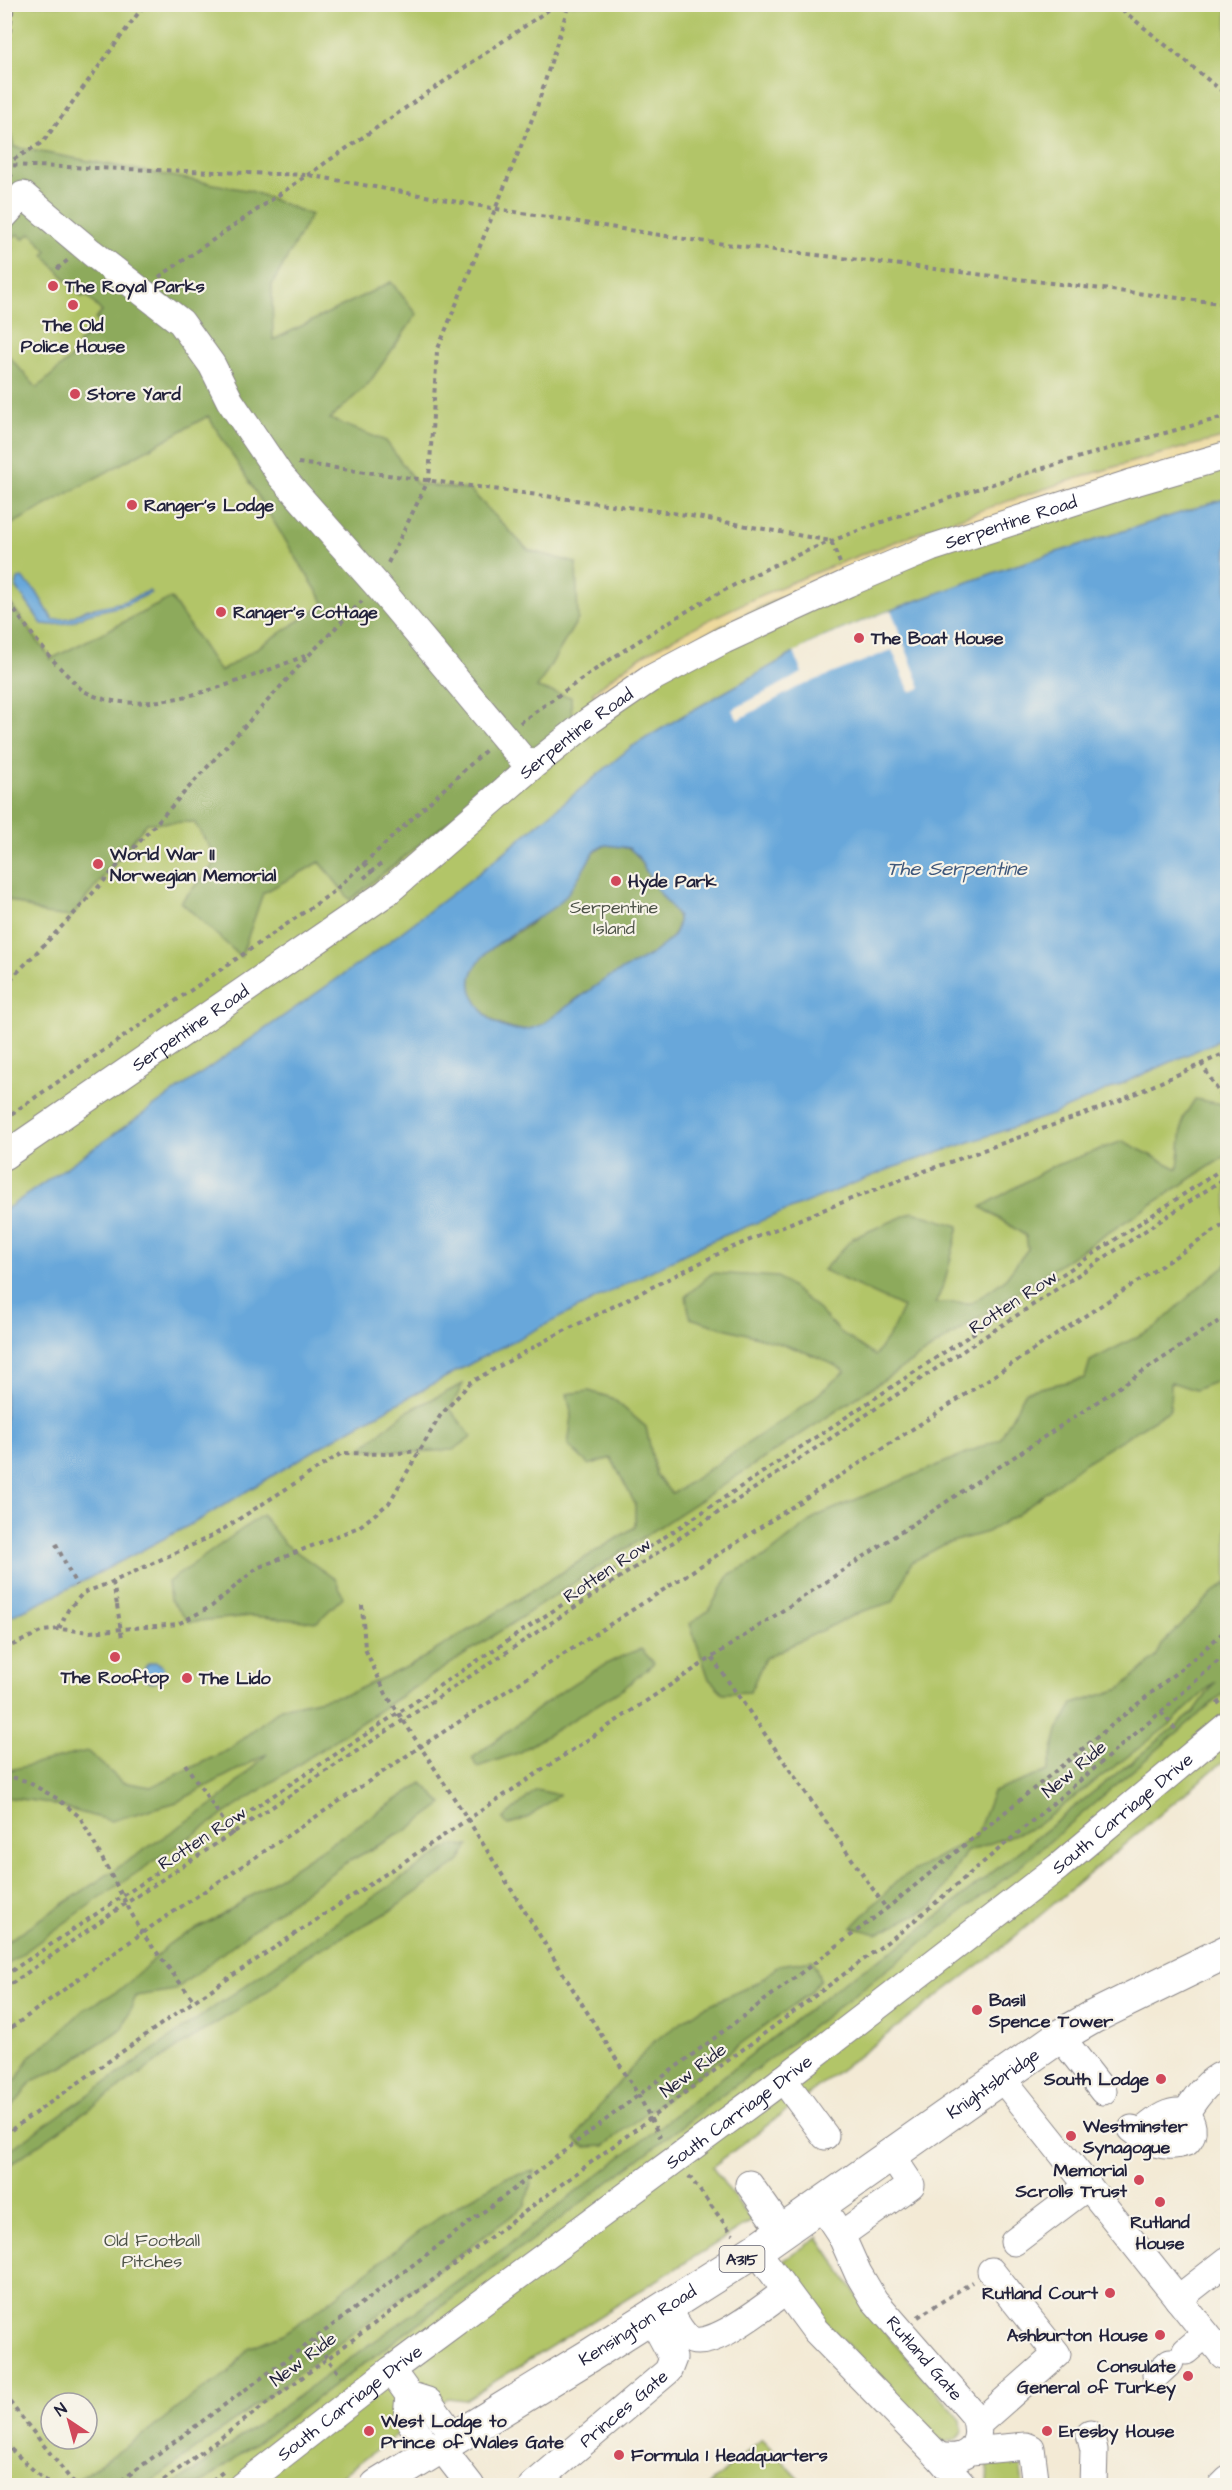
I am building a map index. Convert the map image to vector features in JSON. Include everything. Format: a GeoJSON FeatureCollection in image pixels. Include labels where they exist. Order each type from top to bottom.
{"type":"FeatureCollection","features":[{"type":"Feature","properties":{"kind":"main road","name":"Knightsbridge"},"geometry":{"type":"LineString","coordinates":[[891,2155],[1060,2036],[1093,2017],[1227,1952]]}},
{"type":"Feature","properties":{"kind":"main road","name":"Kensington Road"},"geometry":{"type":"LineString","coordinates":[[384,2483],[659,2312],[746,2244],[783,2232],[891,2155]]}},
{"type":"Feature","properties":{"kind":"street"},"geometry":{"type":"LineString","coordinates":[[12,201],[91,252],[166,309],[187,331],[212,365],[230,401],[269,459],[530,768]]}},
{"type":"Feature","properties":{"kind":"street","name":"Serpentine Road"},"geometry":{"type":"LineString","coordinates":[[4,1156],[386,892],[530,768],[589,721],[650,679],[724,640],[931,548],[1128,484],[1227,455]]}},
{"type":"Feature","properties":{"kind":"street","name":"South Carriage Drive"},"geometry":{"type":"LineString","coordinates":[[242,2486],[391,2370],[783,2079],[1058,1867],[1221,1716]]}},
{"type":"Feature","properties":{"kind":"street"},"geometry":{"type":"LineString","coordinates":[[1060,2036],[1103,2091]]}},
{"type":"Feature","properties":{"kind":"street"},"geometry":{"type":"LineString","coordinates":[[1135,2132],[1164,2146],[1175,2146],[1187,2142],[1191,2138],[1193,2127],[1186,2113],[1208,2085],[1227,2073]]}},
{"type":"Feature","properties":{"kind":"street"},"geometry":{"type":"LineString","coordinates":[[1001,2076],[1223,2355]]}},
{"type":"Feature","properties":{"kind":"street"},"geometry":{"type":"LineString","coordinates":[[783,2079],[825,2136]]}},
{"type":"Feature","properties":{"kind":"street"},"geometry":{"type":"LineString","coordinates":[[841,2235],[911,2185],[891,2155]]}},
{"type":"Feature","properties":{"kind":"street"},"geometry":{"type":"LineString","coordinates":[[749,2184],[783,2232]]}},
{"type":"Feature","properties":{"kind":"street"},"geometry":{"type":"LineString","coordinates":[[1014,2242],[1088,2186]]}},
{"type":"Feature","properties":{"kind":"street","name":"Rutland Gate"},"geometry":{"type":"LineString","coordinates":[[821,2205],[841,2235],[858,2273],[874,2300],[970,2409],[978,2424]]}},
{"type":"Feature","properties":{"kind":"street"},"geometry":{"type":"LineString","coordinates":[[746,2244],[815,2330],[938,2456],[964,2486]]}},
{"type":"Feature","properties":{"kind":"street"},"geometry":{"type":"LineString","coordinates":[[1179,2299],[1227,2260]]}},
{"type":"Feature","properties":{"kind":"street"},"geometry":{"type":"LineString","coordinates":[[938,2456],[961,2458],[971,2451],[976,2441],[978,2424],[1057,2354],[991,2271]]}},
{"type":"Feature","properties":{"kind":"street"},"geometry":{"type":"LineString","coordinates":[[659,2312],[688,2338],[701,2343],[722,2335],[785,2292]]}},
{"type":"Feature","properties":{"kind":"street","name":"Princes Gate"},"geometry":{"type":"LineString","coordinates":[[532,2486],[668,2371],[673,2358],[659,2312]]}},
{"type":"Feature","properties":{"kind":"street"},"geometry":{"type":"LineString","coordinates":[[1171,2363],[1206,2334]]}},
{"type":"Feature","properties":{"kind":"street"},"geometry":{"type":"LineString","coordinates":[[391,2370],[409,2395],[406,2416],[442,2445],[471,2486]]}},
{"type":"Feature","properties":{"kind":"street"},"geometry":{"type":"LineString","coordinates":[[1090,2434],[1094,2450],[1093,2486]]}},
{"type":"Feature","properties":{"kind":"street"},"geometry":{"type":"LineString","coordinates":[[971,2451],[1029,2446],[1033,2452],[1036,2486]]}},
{"type":"Feature","properties":{"kind":"street"},"geometry":{"type":"LineString","coordinates":[[1222,2486],[1227,2480]]}},
{"type":"Feature","properties":{"kind":"path"},"geometry":{"type":"LineString","coordinates":[[4,86],[13,4]]}},
{"type":"Feature","properties":{"kind":"path"},"geometry":{"type":"LineString","coordinates":[[5,165],[43,142],[145,4]]}},
{"type":"Feature","properties":{"kind":"path"},"geometry":{"type":"LineString","coordinates":[[140,289],[557,4]]}},
{"type":"Feature","properties":{"kind":"path"},"geometry":{"type":"LineString","coordinates":[[4,986],[71,917],[377,585],[429,479],[437,351],[537,107],[569,4]]}},
{"type":"Feature","properties":{"kind":"path"},"geometry":{"type":"LineString","coordinates":[[1115,4],[1227,96]]}},
{"type":"Feature","properties":{"kind":"path"},"geometry":{"type":"LineString","coordinates":[[4,158],[5,165]]}},
{"type":"Feature","properties":{"kind":"path"},"geometry":{"type":"LineString","coordinates":[[5,165],[308,175],[497,209],[691,240],[1227,304]]}},
{"type":"Feature","properties":{"kind":"path"},"geometry":{"type":"LineString","coordinates":[[1085,454],[1227,416]]}},
{"type":"Feature","properties":{"kind":"path"},"geometry":{"type":"LineString","coordinates":[[269,459],[680,514],[831,541]]}},
{"type":"Feature","properties":{"kind":"path"},"geometry":{"type":"LineString","coordinates":[[4,596],[51,660],[83,691],[111,700],[140,704],[181,697],[237,681],[311,654]]}},
{"type":"Feature","properties":{"kind":"path"},"geometry":{"type":"LineString","coordinates":[[4,1649],[43,1631],[59,1629],[90,1632],[178,1624],[212,1606],[258,1568],[360,1527],[389,1503],[440,1416],[471,1382],[550,1338],[726,1250],[897,1181],[1112,1104],[1227,1052]]}},
{"type":"Feature","properties":{"kind":"path"},"geometry":{"type":"LineString","coordinates":[[1201,1064],[1227,1107]]}},
{"type":"Feature","properties":{"kind":"path"},"geometry":{"type":"LineString","coordinates":[[4,1976],[1227,1165]]}},
{"type":"Feature","properties":{"kind":"path","name":"Rotten Row"},"geometry":{"type":"LineString","coordinates":[[4,1989],[125,1904],[1227,1176]]}},
{"type":"Feature","properties":{"kind":"path"},"geometry":{"type":"LineString","coordinates":[[4,2033],[142,1933],[420,1747],[928,1419],[1227,1222]]}},
{"type":"Feature","properties":{"kind":"path"},"geometry":{"type":"LineString","coordinates":[[4,2135],[194,2001],[1227,1315]]}},
{"type":"Feature","properties":{"kind":"path"},"geometry":{"type":"LineString","coordinates":[[59,1629],[68,1610],[82,1593],[112,1582],[214,1535],[342,1453],[389,1454],[418,1451]]}},
{"type":"Feature","properties":{"kind":"path"},"geometry":{"type":"LineString","coordinates":[[56,1544],[76,1585]]}},
{"type":"Feature","properties":{"kind":"path"},"geometry":{"type":"LineString","coordinates":[[112,1582],[122,1638]]}},
{"type":"Feature","properties":{"kind":"path"},"geometry":{"type":"LineString","coordinates":[[362,1605],[365,1649],[398,1713],[467,1818],[639,2096],[660,2137]]}},
{"type":"Feature","properties":{"kind":"path"},"geometry":{"type":"LineString","coordinates":[[114,2486],[639,2096],[886,1908],[1199,1654],[1227,1628]]}},
{"type":"Feature","properties":{"kind":"path","name":"New Ride"},"geometry":{"type":"LineString","coordinates":[[156,2486],[902,1931],[1161,1713],[1227,1652]]}},
{"type":"Feature","properties":{"kind":"path"},"geometry":{"type":"LineString","coordinates":[[712,1658],[886,1908]]}},
{"type":"Feature","properties":{"kind":"path"},"geometry":{"type":"LineString","coordinates":[[1221,1716],[1227,1695]]}},
{"type":"Feature","properties":{"kind":"path"},"geometry":{"type":"LineString","coordinates":[[1161,1713],[1178,1732]]}},
{"type":"Feature","properties":{"kind":"path"},"geometry":{"type":"LineString","coordinates":[[185,1764],[232,1835]]}},
{"type":"Feature","properties":{"kind":"path"},"geometry":{"type":"LineString","coordinates":[[4,1775],[34,1785],[58,1799],[80,1817],[142,1933],[194,2001]]}},
{"type":"Feature","properties":{"kind":"path"},"geometry":{"type":"LineString","coordinates":[[686,2172],[746,2244]]}},
{"type":"Feature","properties":{"kind":"path"},"geometry":{"type":"LineString","coordinates":[[922,2313],[991,2271]]}},
{"type":"Feature","properties":{"kind":"path"},"geometry":{"type":"LineString","coordinates":[[313,2340],[341,2376]]}},
{"type":"Feature","properties":{"kind":"path"},"geometry":{"type":"LineString","coordinates":[[4,2395],[76,2486]]}},
{"type":"Feature","properties":{"kind":"path"},"geometry":{"type":"LineString","coordinates":[[4,2443],[54,2486]]}},
{"type":"Feature","properties":{"kind":"green space","name":"Hyde Park"},"geometry":{"type":"Polygon","coordinates":[[[5,5],[1227,5],[1227,1758],[1000,1949],[712,2167],[752,2221],[465,2400],[448,2398],[328,2485],[5,2486],[5,5]]]}},
{"type":"Feature","properties":{"kind":"green space"},"geometry":{"type":"Polygon","coordinates":[[[4,110],[14,147],[251,191],[311,215],[272,285],[273,340],[391,282],[417,314],[369,383],[330,419],[386,441],[417,484],[470,490],[528,550],[576,563],[578,619],[537,688],[571,697],[572,723],[350,900],[320,862],[263,893],[241,957],[181,902],[218,860],[194,822],[147,823],[71,917],[45,914],[5,898],[5,596],[51,659],[171,598],[220,672],[325,604],[208,416],[5,528],[5,352],[37,388],[82,348],[78,344],[100,324],[95,319],[102,312],[86,295],[82,297],[44,255],[47,251],[31,233],[23,239],[18,234],[7,243],[12,249],[5,255],[4,110]]]}},
{"type":"Feature","properties":{"kind":"green space","name":"Serpentine Island"},"geometry":{"type":"Polygon","coordinates":[[[607,845],[626,848],[636,854],[655,886],[675,911],[678,922],[673,935],[654,953],[586,993],[543,1025],[521,1030],[499,1025],[487,1016],[472,993],[470,984],[476,965],[494,946],[537,918],[586,865],[594,853],[607,845]]]}},
{"type":"Feature","properties":{"kind":"green space"},"geometry":{"type":"Polygon","coordinates":[[[1195,1099],[1227,1105],[1227,1155],[395,1700],[102,1896],[5,1966],[5,1943],[219,1800],[267,1754],[177,1802],[111,1821],[43,1802],[5,1797],[6,1771],[87,1751],[122,1782],[151,1787],[228,1750],[281,1708],[350,1693],[415,1663],[635,1527],[635,1504],[611,1458],[589,1465],[568,1445],[572,1416],[567,1394],[589,1391],[612,1398],[646,1427],[656,1475],[672,1494],[808,1403],[845,1371],[789,1346],[690,1318],[686,1296],[712,1273],[778,1277],[814,1305],[839,1331],[875,1356],[892,1331],[903,1307],[823,1270],[853,1238],[913,1212],[959,1226],[945,1281],[936,1303],[972,1303],[1004,1280],[1028,1249],[1026,1236],[981,1207],[1051,1167],[1123,1141],[1178,1169],[1183,1118],[1195,1099]]]}},
{"type":"Feature","properties":{"kind":"green space"},"geometry":{"type":"Polygon","coordinates":[[[1227,1264],[1227,1377],[1195,1390],[1171,1382],[1170,1410],[1084,1463],[1015,1516],[987,1532],[945,1544],[912,1562],[893,1602],[860,1612],[765,1658],[750,1692],[723,1693],[709,1679],[690,1624],[709,1610],[730,1574],[765,1557],[817,1516],[1000,1439],[1026,1391],[1085,1378],[1090,1361],[1156,1327],[1227,1264]]]}},
{"type":"Feature","properties":{"kind":"green space"},"geometry":{"type":"Polygon","coordinates":[[[463,1384],[450,1409],[472,1437],[453,1450],[415,1452],[360,1449],[406,1412],[463,1384]]]}},
{"type":"Feature","properties":{"kind":"green space"},"geometry":{"type":"Polygon","coordinates":[[[262,1515],[284,1543],[336,1580],[343,1597],[317,1622],[251,1616],[189,1622],[170,1600],[168,1582],[262,1515]]]}},
{"type":"Feature","properties":{"kind":"green space"},"geometry":{"type":"Polygon","coordinates":[[[1227,1583],[1226,1691],[1016,1870],[556,2222],[199,2485],[174,2485],[510,2244],[845,1981],[901,1945],[1194,1712],[1216,1681],[1169,1725],[1035,1827],[966,1852],[933,1906],[877,1934],[852,1927],[899,1879],[976,1836],[993,1792],[1048,1771],[1058,1730],[1073,1704],[1120,1689],[1156,1657],[1162,1644],[1214,1592],[1227,1583]]]}},
{"type":"Feature","properties":{"kind":"green space"},"geometry":{"type":"Polygon","coordinates":[[[641,1649],[654,1663],[623,1689],[518,1753],[477,1767],[472,1758],[554,1697],[597,1669],[641,1649]]]}},
{"type":"Feature","properties":{"kind":"green space"},"geometry":{"type":"Polygon","coordinates":[[[422,1783],[443,1804],[407,1830],[344,1864],[264,1921],[175,1990],[136,1996],[123,2028],[64,2066],[32,2081],[19,2099],[5,2112],[5,2083],[17,2079],[32,2054],[52,2040],[83,2010],[122,1989],[173,1941],[219,1917],[422,1783]]]}},
{"type":"Feature","properties":{"kind":"green space"},"geometry":{"type":"Polygon","coordinates":[[[536,1790],[559,1795],[529,1817],[508,1825],[503,1819],[536,1790]]]}},
{"type":"Feature","properties":{"kind":"green space"},"geometry":{"type":"Polygon","coordinates":[[[452,1845],[469,1846],[459,1862],[390,1911],[305,1957],[265,1993],[184,2043],[5,2168],[5,2155],[18,2144],[345,1916],[452,1845]]]}},
{"type":"Feature","properties":{"kind":"green space"},"geometry":{"type":"Polygon","coordinates":[[[813,1960],[820,1979],[810,1993],[604,2146],[585,2147],[575,2140],[591,2116],[653,2042],[702,2008],[757,1983],[779,1965],[813,1960]]]}},
{"type":"Feature","properties":{"kind":"green space"},"geometry":{"type":"Polygon","coordinates":[[[534,2171],[525,2206],[147,2485],[69,2485],[149,2431],[192,2396],[228,2374],[248,2348],[283,2334],[441,2215],[507,2177],[534,2171]]]}},
{"type":"Feature","properties":{"kind":"green space"},"geometry":{"type":"Polygon","coordinates":[[[818,2237],[870,2315],[961,2420],[962,2431],[956,2440],[942,2443],[773,2268],[818,2237]]]}},
{"type":"Feature","properties":{"kind":"green space"},"geometry":{"type":"Polygon","coordinates":[[[762,2439],[805,2485],[709,2485],[762,2439]]]}},
{"type":"Feature","properties":{"kind":"green space"},"geometry":{"type":"Polygon","coordinates":[[[1019,2458],[1023,2485],[987,2486],[988,2460],[1019,2458]]]}},
{"type":"Feature","properties":{"kind":"sand"},"geometry":{"type":"Polygon","coordinates":[[[1227,437],[1227,447],[839,573],[773,601],[693,640],[649,665],[599,700],[592,693],[633,662],[678,636],[710,619],[808,576],[1026,495],[1106,469],[1227,437]]]}},
{"type":"Feature","properties":{"kind":"water","name":"The Serpentine"},"geometry":{"type":"Polygon","coordinates":[[[1227,498],[1227,1037],[1054,1114],[892,1168],[706,1243],[490,1353],[340,1435],[201,1519],[76,1585],[5,1619],[5,1210],[374,953],[479,873],[631,747],[817,640],[891,610],[1007,568],[1227,498]],[[606,845],[598,848],[558,904],[499,943],[485,955],[475,968],[471,982],[474,997],[490,1019],[502,1027],[513,1029],[541,1025],[607,978],[649,956],[673,936],[678,925],[678,916],[656,888],[637,855],[629,848],[606,845]]]}},
{"type":"Feature","properties":{"kind":"water"},"geometry":{"type":"Polygon","coordinates":[[[22,578],[36,591],[53,620],[70,618],[85,610],[123,602],[149,591],[151,593],[125,605],[87,614],[72,622],[42,624],[16,587],[18,579],[22,578]]]}},
{"type":"Feature","properties":{"kind":"water"},"geometry":{"type":"Polygon","coordinates":[[[154,1662],[161,1665],[164,1672],[161,1679],[154,1682],[147,1679],[144,1672],[147,1665],[154,1662]]]}},
{"type":"Feature","properties":{"kind":"pier"},"geometry":{"type":"Polygon","coordinates":[[[891,610],[921,688],[910,692],[892,650],[796,688],[738,720],[732,710],[802,673],[794,652],[817,640],[891,610]]]}},
{"type":"Feature","properties":{"kind":"place","name":"The Royal Parks"},"geometry":{"type":"Point","coordinates":[53,286]}},
{"type":"Feature","properties":{"kind":"place","name":"The Old Police House"},"geometry":{"type":"Point","coordinates":[73,305]}},
{"type":"Feature","properties":{"kind":"place","name":"Store Yard"},"geometry":{"type":"Point","coordinates":[75,394]}},
{"type":"Feature","properties":{"kind":"place","name":"Ranger's Lodge"},"geometry":{"type":"Point","coordinates":[132,505]}},
{"type":"Feature","properties":{"kind":"place","name":"Ranger's Cottage"},"geometry":{"type":"Point","coordinates":[221,612]}},
{"type":"Feature","properties":{"kind":"place","name":"The Boat House"},"geometry":{"type":"Point","coordinates":[859,638]}},
{"type":"Feature","properties":{"kind":"place","name":"World War II Norwegian Memorial"},"geometry":{"type":"Point","coordinates":[98,864]}},
{"type":"Feature","properties":{"kind":"place","name":"Hyde Park"},"geometry":{"type":"Point","coordinates":[616,881]}},
{"type":"Feature","properties":{"kind":"place","name":"The Rooftop"},"geometry":{"type":"Point","coordinates":[115,1657]}},
{"type":"Feature","properties":{"kind":"place","name":"The Lido"},"geometry":{"type":"Point","coordinates":[187,1678]}},
{"type":"Feature","properties":{"kind":"place","name":"Basil Spence Tower"},"geometry":{"type":"Point","coordinates":[977,2010]}},
{"type":"Feature","properties":{"kind":"place","name":"South Lodge"},"geometry":{"type":"Point","coordinates":[1161,2079]}},
{"type":"Feature","properties":{"kind":"place","name":"Westminster Synagogue"},"geometry":{"type":"Point","coordinates":[1071,2136]}},
{"type":"Feature","properties":{"kind":"place","name":"Memorial Scrolls Trust"},"geometry":{"type":"Point","coordinates":[1139,2180]}},
{"type":"Feature","properties":{"kind":"place","name":"Rutland House"},"geometry":{"type":"Point","coordinates":[1160,2202]}},
{"type":"Feature","properties":{"kind":"place","name":"Rutland Court"},"geometry":{"type":"Point","coordinates":[1110,2293]}},
{"type":"Feature","properties":{"kind":"place","name":"Ashburton House"},"geometry":{"type":"Point","coordinates":[1160,2335]}},
{"type":"Feature","properties":{"kind":"place","name":"Consulate General of Turkey"},"geometry":{"type":"Point","coordinates":[1188,2376]}},
{"type":"Feature","properties":{"kind":"place","name":"West Lodge to Prince of Wales Gate"},"geometry":{"type":"Point","coordinates":[369,2431]}},
{"type":"Feature","properties":{"kind":"place","name":"Eresby House"},"geometry":{"type":"Point","coordinates":[1047,2431]}},
{"type":"Feature","properties":{"kind":"place","name":"Formula 1 Headquarters"},"geometry":{"type":"Point","coordinates":[619,2455]}},
{"type":"Feature","properties":{"kind":"park label","name":"Old Football Pitches"},"geometry":{"type":"Point","coordinates":[152,2250]}}]}
